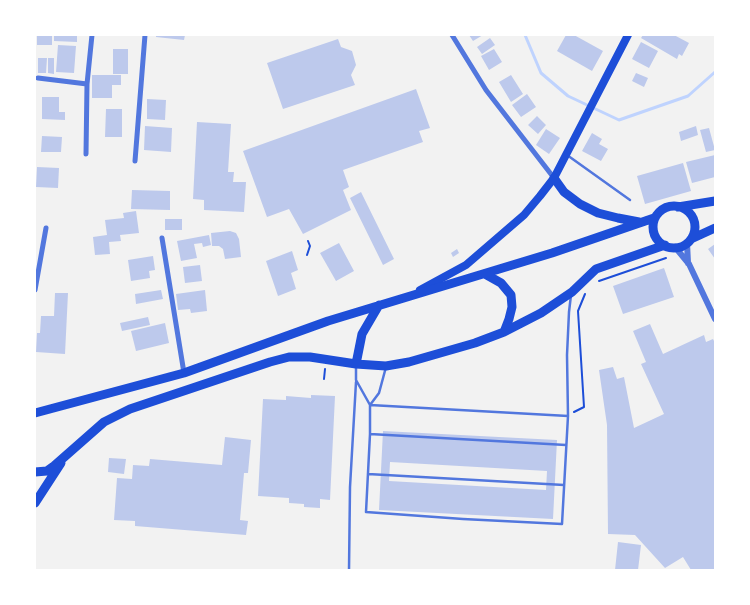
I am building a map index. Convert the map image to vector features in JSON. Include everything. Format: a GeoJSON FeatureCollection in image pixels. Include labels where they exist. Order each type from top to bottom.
{"type":"FeatureCollection","features":[{"type":"Feature","properties":{"kind":"main road"},"geometry":{"type":"LineString","coordinates":[[410,296],[466,265],[524,215],[554,178],[605,76],[628,35]]}},
{"type":"Feature","properties":{"kind":"main road"},"geometry":{"type":"LineString","coordinates":[[554,178],[564,192],[580,204],[618,218],[642,222]]}},
{"type":"Feature","properties":{"kind":"main road"},"geometry":{"type":"LineString","coordinates":[[35,413],[184,373],[328,321],[552,253],[654,218],[666,208],[715,201]]}},
{"type":"Feature","properties":{"kind":"main road"},"geometry":{"type":"LineString","coordinates":[[678,207],[684,209],[692,216],[695,226],[689,241]]}},
{"type":"Feature","properties":{"kind":"main road"},"geometry":{"type":"LineString","coordinates":[[654,218],[654,235],[665,246]]}},
{"type":"Feature","properties":{"kind":"main road"},"geometry":{"type":"LineString","coordinates":[[35,472],[46,471],[64,459],[104,422],[130,409],[270,362],[289,358],[310,356],[356,364],[386,366],[441,353],[504,332],[541,313],[572,292],[596,269],[665,246],[675,247],[715,228]]}},
{"type":"Feature","properties":{"kind":"main road"},"geometry":{"type":"LineString","coordinates":[[485,274],[501,283],[511,295],[511,313],[504,332]]}},
{"type":"Feature","properties":{"kind":"main road"},"geometry":{"type":"LineString","coordinates":[[356,364],[362,334],[379,305]]}},
{"type":"Feature","properties":{"kind":"main road"},"geometry":{"type":"LineString","coordinates":[[35,503],[64,459]]}},
{"type":"Feature","properties":{"kind":"street"},"geometry":{"type":"LineString","coordinates":[[86,154],[87,84],[92,35]]}},
{"type":"Feature","properties":{"kind":"street"},"geometry":{"type":"LineString","coordinates":[[135,161],[145,35]]}},
{"type":"Feature","properties":{"kind":"street"},"geometry":{"type":"LineString","coordinates":[[452,35],[486,90],[554,178]]}},
{"type":"Feature","properties":{"kind":"street"},"geometry":{"type":"LineString","coordinates":[[38,78],[87,84]]}},
{"type":"Feature","properties":{"kind":"street"},"geometry":{"type":"LineString","coordinates":[[35,290],[46,228]]}},
{"type":"Feature","properties":{"kind":"street"},"geometry":{"type":"LineString","coordinates":[[162,238],[184,373]]}},
{"type":"Feature","properties":{"kind":"street"},"geometry":{"type":"LineString","coordinates":[[689,241],[689,264]]}},
{"type":"Feature","properties":{"kind":"street"},"geometry":{"type":"LineString","coordinates":[[675,247],[689,264],[715,319]]}},
{"type":"Feature","properties":{"kind":"lane"},"geometry":{"type":"LineString","coordinates":[[566,154],[630,200]]}},
{"type":"Feature","properties":{"kind":"lane"},"geometry":{"type":"LineString","coordinates":[[356,380],[370,404],[366,512],[562,524],[568,416],[567,355],[572,292]]}},
{"type":"Feature","properties":{"kind":"lane"},"geometry":{"type":"LineString","coordinates":[[349,570],[350,487],[356,364]]}},
{"type":"Feature","properties":{"kind":"lane"},"geometry":{"type":"LineString","coordinates":[[370,404],[379,393],[386,366]]}},
{"type":"Feature","properties":{"kind":"lane"},"geometry":{"type":"LineString","coordinates":[[370,404],[568,416]]}},
{"type":"Feature","properties":{"kind":"lane"},"geometry":{"type":"LineString","coordinates":[[370,434],[566,445]]}},
{"type":"Feature","properties":{"kind":"lane"},"geometry":{"type":"LineString","coordinates":[[368,474],[564,485]]}},
{"type":"Feature","properties":{"kind":"path"},"geometry":{"type":"LineString","coordinates":[[307,255],[310,246],[308,240]]}},
{"type":"Feature","properties":{"kind":"path"},"geometry":{"type":"LineString","coordinates":[[597,282],[666,258]]}},
{"type":"Feature","properties":{"kind":"path"},"geometry":{"type":"LineString","coordinates":[[568,416],[584,407],[578,311],[588,291]]}},
{"type":"Feature","properties":{"kind":"path"},"geometry":{"type":"LineString","coordinates":[[324,379],[325,367]]}},
{"type":"Feature","properties":{"kind":"building"},"geometry":{"type":"Polygon","coordinates":[[[37,35],[52,35],[52,45],[37,45],[37,35]]]}},
{"type":"Feature","properties":{"kind":"building"},"geometry":{"type":"Polygon","coordinates":[[[54,35],[77,35],[77,42],[54,41],[54,35]]]}},
{"type":"Feature","properties":{"kind":"building"},"geometry":{"type":"Polygon","coordinates":[[[156,35],[185,35],[184,40],[156,37],[156,35]]]}},
{"type":"Feature","properties":{"kind":"building"},"geometry":{"type":"Polygon","coordinates":[[[469,35],[483,35],[473,41],[469,35]]]}},
{"type":"Feature","properties":{"kind":"building"},"geometry":{"type":"Polygon","coordinates":[[[566,35],[574,35],[603,51],[592,71],[557,51],[566,35]]]}},
{"type":"Feature","properties":{"kind":"building"},"geometry":{"type":"Polygon","coordinates":[[[643,35],[674,35],[689,43],[682,56],[679,54],[677,59],[641,38],[643,35]]]}},
{"type":"Feature","properties":{"kind":"building"},"geometry":{"type":"Polygon","coordinates":[[[490,38],[495,45],[482,54],[477,47],[490,38]]]}},
{"type":"Feature","properties":{"kind":"building"},"geometry":{"type":"Polygon","coordinates":[[[338,39],[341,47],[352,51],[356,65],[351,75],[355,85],[283,109],[267,63],[338,39]]]}},
{"type":"Feature","properties":{"kind":"building"},"geometry":{"type":"Polygon","coordinates":[[[641,42],[658,51],[649,68],[632,59],[641,42]]]}},
{"type":"Feature","properties":{"kind":"building"},"geometry":{"type":"Polygon","coordinates":[[[58,45],[76,46],[74,73],[56,72],[58,45]]]}},
{"type":"Feature","properties":{"kind":"building"},"geometry":{"type":"Polygon","coordinates":[[[113,49],[128,49],[128,74],[113,74],[113,49]]]}},
{"type":"Feature","properties":{"kind":"building"},"geometry":{"type":"Polygon","coordinates":[[[494,49],[502,62],[489,70],[481,56],[494,49]]]}},
{"type":"Feature","properties":{"kind":"building"},"geometry":{"type":"Polygon","coordinates":[[[38,58],[47,58],[46,73],[38,73],[38,58]]]}},
{"type":"Feature","properties":{"kind":"building"},"geometry":{"type":"Polygon","coordinates":[[[48,58],[54,58],[54,74],[48,73],[48,58]]]}},
{"type":"Feature","properties":{"kind":"building"},"geometry":{"type":"Polygon","coordinates":[[[636,73],[648,78],[644,87],[632,81],[636,73]]]}},
{"type":"Feature","properties":{"kind":"building"},"geometry":{"type":"Polygon","coordinates":[[[92,75],[121,75],[121,85],[112,85],[112,98],[92,98],[92,75]]]}},
{"type":"Feature","properties":{"kind":"building"},"geometry":{"type":"Polygon","coordinates":[[[511,75],[523,94],[511,102],[499,82],[511,75]]]}},
{"type":"Feature","properties":{"kind":"building"},"geometry":{"type":"Polygon","coordinates":[[[416,89],[430,128],[419,131],[423,142],[343,170],[349,187],[343,190],[351,210],[303,234],[289,209],[267,217],[243,151],[416,89]]]}},
{"type":"Feature","properties":{"kind":"building"},"geometry":{"type":"Polygon","coordinates":[[[527,94],[536,107],[521,117],[512,105],[527,94]]]}},
{"type":"Feature","properties":{"kind":"building"},"geometry":{"type":"Polygon","coordinates":[[[42,97],[59,97],[59,112],[65,112],[65,120],[42,119],[42,97]]]}},
{"type":"Feature","properties":{"kind":"building"},"geometry":{"type":"Polygon","coordinates":[[[147,99],[166,100],[165,120],[147,119],[147,99]]]}},
{"type":"Feature","properties":{"kind":"building"},"geometry":{"type":"Polygon","coordinates":[[[106,109],[122,109],[122,137],[105,137],[106,109]]]}},
{"type":"Feature","properties":{"kind":"building"},"geometry":{"type":"Polygon","coordinates":[[[537,116],[546,125],[538,134],[528,125],[537,116]]]}},
{"type":"Feature","properties":{"kind":"building"},"geometry":{"type":"Polygon","coordinates":[[[197,122],[231,124],[228,172],[234,172],[233,182],[246,182],[244,212],[204,210],[204,200],[193,199],[197,122]]]}},
{"type":"Feature","properties":{"kind":"building"},"geometry":{"type":"Polygon","coordinates":[[[145,126],[172,128],[171,152],[144,150],[145,126]]]}},
{"type":"Feature","properties":{"kind":"building"},"geometry":{"type":"Polygon","coordinates":[[[696,126],[698,135],[681,141],[679,132],[696,126]]]}},
{"type":"Feature","properties":{"kind":"building"},"geometry":{"type":"Polygon","coordinates":[[[709,128],[715,150],[706,152],[700,130],[709,128]]]}},
{"type":"Feature","properties":{"kind":"building"},"geometry":{"type":"Polygon","coordinates":[[[546,129],[560,138],[549,154],[536,145],[546,129]]]}},
{"type":"Feature","properties":{"kind":"building"},"geometry":{"type":"Polygon","coordinates":[[[592,133],[602,139],[599,144],[608,149],[601,161],[582,151],[592,133]]]}},
{"type":"Feature","properties":{"kind":"building"},"geometry":{"type":"Polygon","coordinates":[[[42,136],[62,137],[61,152],[41,152],[42,136]]]}},
{"type":"Feature","properties":{"kind":"building"},"geometry":{"type":"Polygon","coordinates":[[[715,155],[715,177],[692,183],[686,162],[715,155]]]}},
{"type":"Feature","properties":{"kind":"building"},"geometry":{"type":"Polygon","coordinates":[[[683,163],[691,191],[645,204],[637,176],[683,163]]]}},
{"type":"Feature","properties":{"kind":"building"},"geometry":{"type":"Polygon","coordinates":[[[37,167],[59,168],[58,188],[36,187],[37,167]]]}},
{"type":"Feature","properties":{"kind":"building"},"geometry":{"type":"Polygon","coordinates":[[[132,190],[170,191],[170,210],[131,209],[132,190]]]}},
{"type":"Feature","properties":{"kind":"building"},"geometry":{"type":"Polygon","coordinates":[[[361,192],[394,259],[383,265],[350,198],[361,192]]]}},
{"type":"Feature","properties":{"kind":"building"},"geometry":{"type":"Polygon","coordinates":[[[136,211],[139,233],[120,235],[121,241],[109,242],[110,254],[95,255],[93,237],[107,235],[105,220],[124,218],[123,213],[136,211]]]}},
{"type":"Feature","properties":{"kind":"building"},"geometry":{"type":"Polygon","coordinates":[[[165,219],[182,219],[182,230],[165,230],[165,219]]]}},
{"type":"Feature","properties":{"kind":"building"},"geometry":{"type":"Polygon","coordinates":[[[230,231],[236,233],[239,239],[241,257],[225,259],[223,249],[219,246],[212,246],[211,233],[230,231]]]}},
{"type":"Feature","properties":{"kind":"building"},"geometry":{"type":"Polygon","coordinates":[[[209,235],[211,245],[203,247],[202,243],[194,244],[197,258],[181,261],[177,241],[209,235]]]}},
{"type":"Feature","properties":{"kind":"building"},"geometry":{"type":"Polygon","coordinates":[[[339,243],[354,271],[336,281],[320,253],[339,243]]]}},
{"type":"Feature","properties":{"kind":"building"},"geometry":{"type":"Polygon","coordinates":[[[715,244],[715,259],[708,249],[715,244]]]}},
{"type":"Feature","properties":{"kind":"building"},"geometry":{"type":"Polygon","coordinates":[[[457,249],[459,253],[453,257],[451,253],[457,249]]]}},
{"type":"Feature","properties":{"kind":"building"},"geometry":{"type":"Polygon","coordinates":[[[292,251],[298,270],[291,273],[296,289],[278,296],[266,261],[292,251]]]}},
{"type":"Feature","properties":{"kind":"building"},"geometry":{"type":"Polygon","coordinates":[[[153,256],[155,270],[149,271],[150,278],[131,281],[128,260],[153,256]]]}},
{"type":"Feature","properties":{"kind":"building"},"geometry":{"type":"Polygon","coordinates":[[[200,265],[202,281],[185,283],[183,267],[200,265]]]}},
{"type":"Feature","properties":{"kind":"building"},"geometry":{"type":"Polygon","coordinates":[[[664,268],[674,297],[623,314],[613,286],[664,268]]]}},
{"type":"Feature","properties":{"kind":"building"},"geometry":{"type":"Polygon","coordinates":[[[161,290],[163,299],[136,304],[135,294],[161,290]]]}},
{"type":"Feature","properties":{"kind":"building"},"geometry":{"type":"Polygon","coordinates":[[[205,290],[207,311],[191,313],[190,309],[178,310],[176,294],[205,290]]]}},
{"type":"Feature","properties":{"kind":"building"},"geometry":{"type":"Polygon","coordinates":[[[55,293],[68,293],[65,354],[36,352],[37,333],[40,333],[41,316],[54,316],[55,293]]]}},
{"type":"Feature","properties":{"kind":"building"},"geometry":{"type":"Polygon","coordinates":[[[148,317],[150,325],[122,331],[120,323],[148,317]]]}},
{"type":"Feature","properties":{"kind":"building"},"geometry":{"type":"Polygon","coordinates":[[[165,323],[169,343],[136,351],[131,331],[165,323]]]}},
{"type":"Feature","properties":{"kind":"building"},"geometry":{"type":"Polygon","coordinates":[[[650,324],[663,354],[704,335],[706,342],[713,339],[715,343],[715,570],[691,570],[683,557],[665,568],[635,535],[608,534],[607,425],[599,370],[613,367],[617,379],[624,377],[634,428],[664,414],[641,364],[646,362],[633,331],[650,324]]]}},
{"type":"Feature","properties":{"kind":"building"},"geometry":{"type":"Polygon","coordinates":[[[311,395],[335,396],[330,500],[320,499],[320,508],[304,507],[304,504],[289,503],[289,498],[258,496],[263,399],[286,400],[286,396],[311,398],[311,395]]]}},
{"type":"Feature","properties":{"kind":"building"},"geometry":{"type":"Polygon","coordinates":[[[383,431],[557,440],[553,519],[379,510],[383,431]],[[390,462],[389,481],[546,490],[547,471],[390,462]]]}},
{"type":"Feature","properties":{"kind":"building"},"geometry":{"type":"Polygon","coordinates":[[[225,437],[251,440],[248,473],[244,473],[240,520],[248,521],[246,535],[135,526],[135,521],[114,520],[117,478],[132,479],[133,465],[149,466],[150,459],[222,465],[225,437]]]}},
{"type":"Feature","properties":{"kind":"building"},"geometry":{"type":"Polygon","coordinates":[[[109,458],[126,459],[124,474],[108,472],[109,458]]]}},
{"type":"Feature","properties":{"kind":"building"},"geometry":{"type":"Polygon","coordinates":[[[618,542],[641,545],[638,570],[615,570],[618,542]]]}},
{"type":"Feature","properties":{"kind":"waterway"},"geometry":{"type":"LineString","coordinates":[[525,35],[541,73],[568,96],[619,120],[688,96],[715,72]]}}]}
